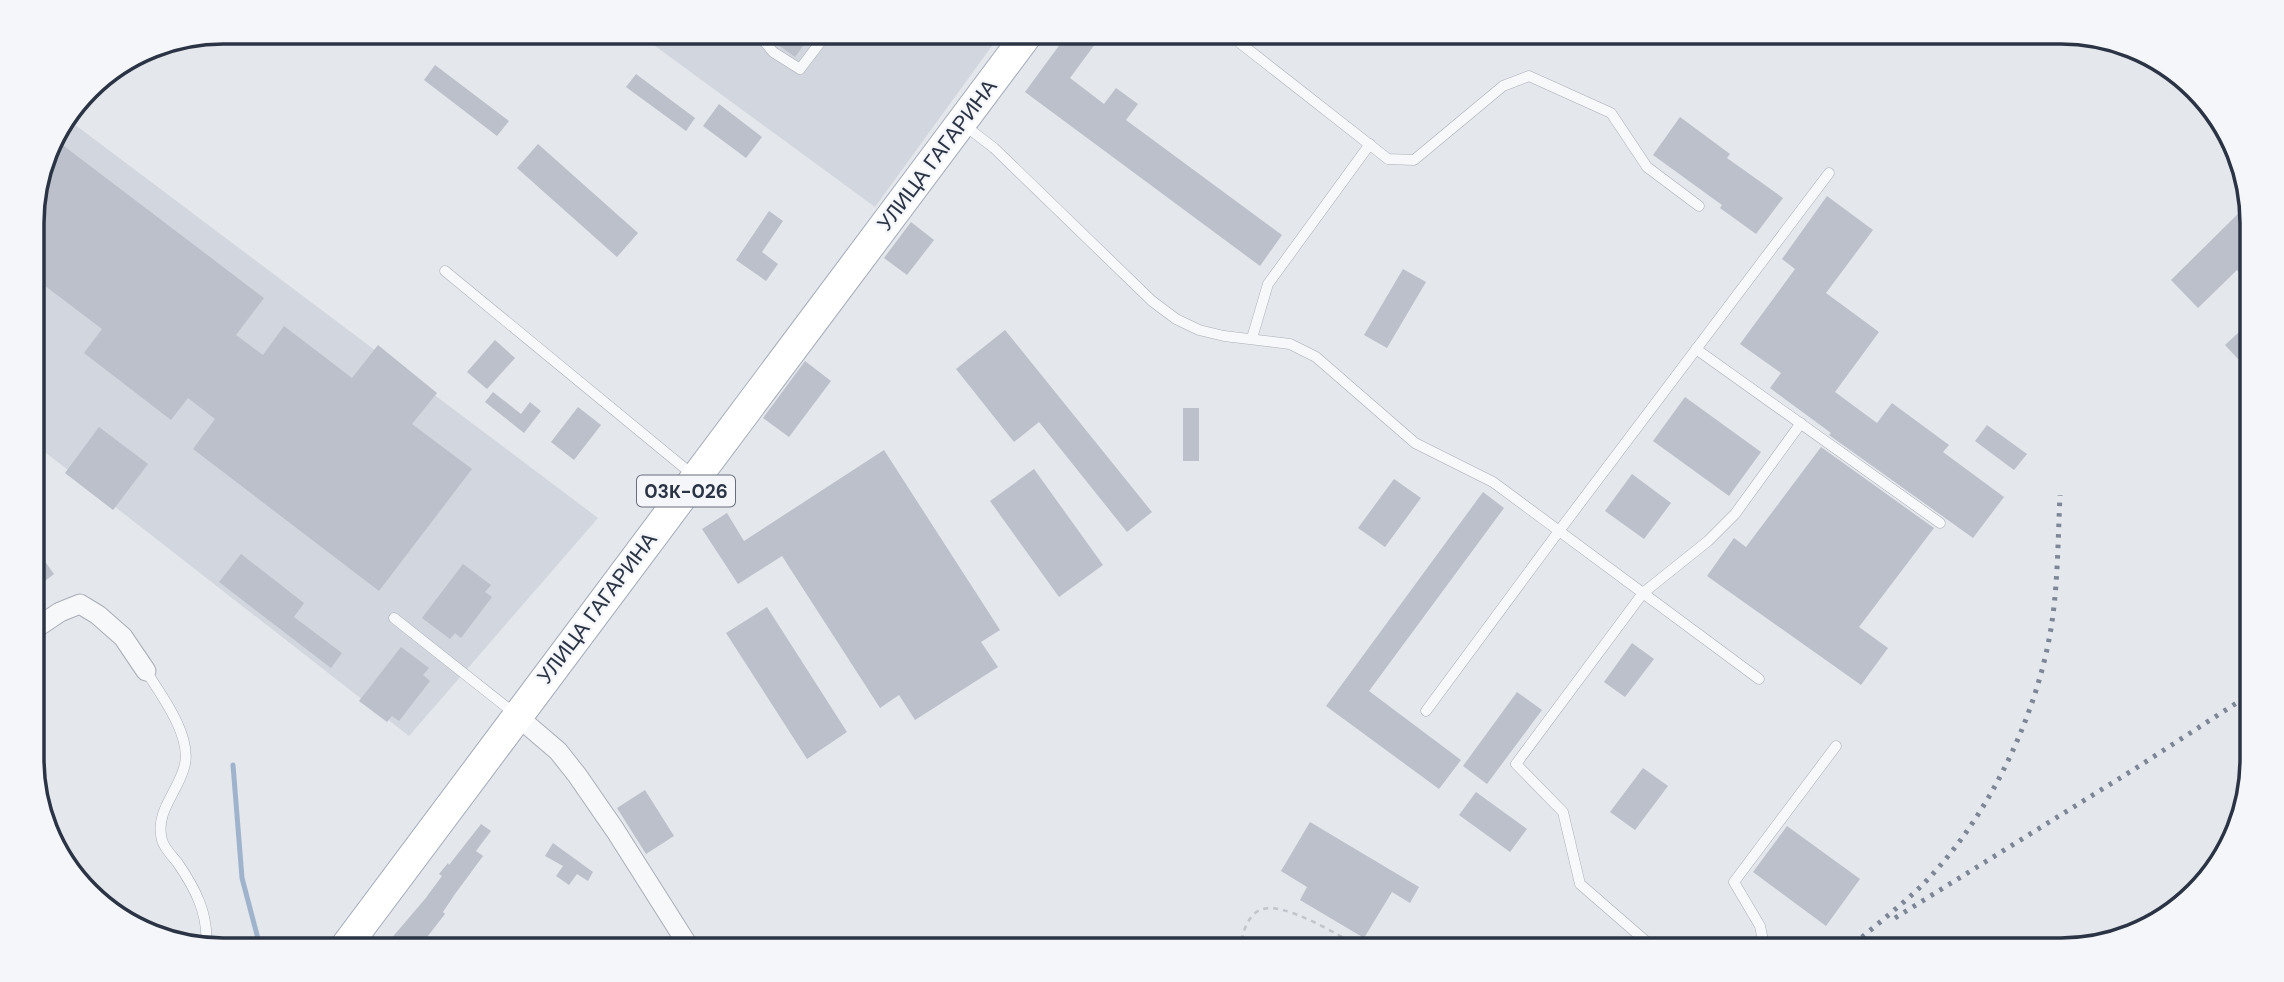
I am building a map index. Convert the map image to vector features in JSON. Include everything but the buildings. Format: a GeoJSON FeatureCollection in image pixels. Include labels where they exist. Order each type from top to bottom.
{"type":"FeatureCollection","features":[{"type":"Feature","properties":{"kind":"main road","name":"УЛИЦА ГАГАРИНА"},"geometry":{"type":"LineString","coordinates":[[351,938],[1020,44]]}},
{"type":"Feature","properties":{"kind":"street"},"geometry":{"type":"LineString","coordinates":[[44,623],[60,612],[80,604],[124,637],[146,671]]}},
{"type":"Feature","properties":{"kind":"street"},"geometry":{"type":"LineString","coordinates":[[517,716],[558,751],[577,775],[683,938]]}},
{"type":"Feature","properties":{"kind":"lane"},"geometry":{"type":"LineString","coordinates":[[767,44],[773,52],[800,69],[819,44]]}},
{"type":"Feature","properties":{"kind":"lane"},"geometry":{"type":"LineString","coordinates":[[1241,44],[1388,159],[1414,160],[1503,86],[1530,76],[1611,113],[1647,167],[1699,206]]}},
{"type":"Feature","properties":{"kind":"lane"},"geometry":{"type":"LineString","coordinates":[[961,123],[994,148],[1152,301],[1176,319],[1199,330],[1224,337],[1290,344],[1316,358],[1415,443],[1493,482],[1759,679]]}},
{"type":"Feature","properties":{"kind":"lane"},"geometry":{"type":"LineString","coordinates":[[1252,338],[1268,284],[1370,145]]}},
{"type":"Feature","properties":{"kind":"lane"},"geometry":{"type":"LineString","coordinates":[[1426,711],[1829,173]]}},
{"type":"Feature","properties":{"kind":"lane"},"geometry":{"type":"LineString","coordinates":[[445,271],[695,478]]}},
{"type":"Feature","properties":{"kind":"lane"},"geometry":{"type":"LineString","coordinates":[[1696,349],[1940,523]]}},
{"type":"Feature","properties":{"kind":"lane"},"geometry":{"type":"LineString","coordinates":[[1642,938],[1580,884],[1563,812],[1517,764],[1643,593],[1708,541],[1735,514],[1801,423]]}},
{"type":"Feature","properties":{"kind":"lane"},"geometry":{"type":"LineString","coordinates":[[394,618],[517,716]]}},
{"type":"Feature","properties":{"kind":"lane"},"geometry":{"type":"LineString","coordinates":[[146,671],[172,711],[184,744],[185,764],[160,819],[162,841],[191,882],[203,908],[205,937]]}},
{"type":"Feature","properties":{"kind":"lane"},"geometry":{"type":"LineString","coordinates":[[1762,938],[1760,926],[1734,882],[1836,746]]}},
{"type":"Feature","properties":{"kind":"path"},"geometry":{"type":"LineString","coordinates":[[1243,938],[1248,920],[1259,910],[1272,908],[1310,920],[1343,938]]}},
{"type":"Feature","properties":{"kind":"shaded area"},"geometry":{"type":"Polygon","coordinates":[[[652,44],[993,44],[875,207],[652,44]]]}},
{"type":"Feature","properties":{"kind":"shaded area"},"geometry":{"type":"Polygon","coordinates":[[[74,124],[598,518],[409,736],[44,451],[45,199],[57,154],[74,124]]]}},
{"type":"Feature","properties":{"kind":"waterway"},"geometry":{"type":"LineString","coordinates":[[233,765],[242,878],[258,938]]}},
{"type":"Feature","properties":{"kind":"railway"},"geometry":{"type":"LineString","coordinates":[[1861,938],[1915,892],[1940,865],[1964,835],[2005,768],[2035,695],[2045,658],[2056,590],[2060,495]]}},
{"type":"Feature","properties":{"kind":"railway"},"geometry":{"type":"LineString","coordinates":[[1895,918],[2240,701]]}}]}
